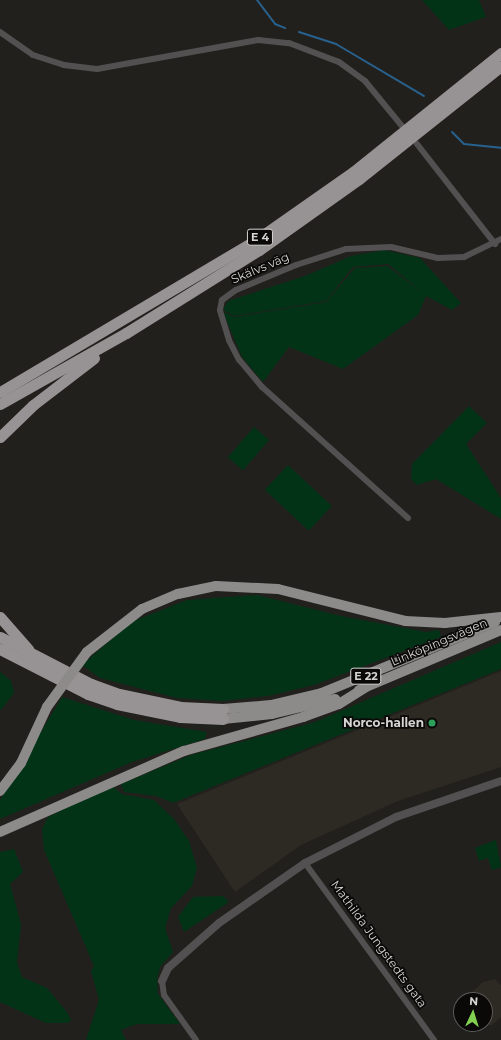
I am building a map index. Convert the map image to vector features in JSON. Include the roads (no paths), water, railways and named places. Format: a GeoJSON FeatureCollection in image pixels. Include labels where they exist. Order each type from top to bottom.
{"type":"FeatureCollection","features":[{"type":"Feature","properties":{"kind":"highway","name":"E 4"},"geometry":{"type":"LineString","coordinates":[[0,392],[253,242],[353,172],[501,53]]}},
{"type":"Feature","properties":{"kind":"highway","name":"E 4"},"geometry":{"type":"LineString","coordinates":[[0,404],[126,333],[214,280],[323,206],[501,66]]}},
{"type":"Feature","properties":{"kind":"highway"},"geometry":{"type":"LineString","coordinates":[[0,438],[33,405],[126,333]]}},
{"type":"Feature","properties":{"kind":"highway"},"geometry":{"type":"LineString","coordinates":[[0,792],[21,763],[47,708],[87,652],[142,609],[178,594],[216,586],[278,589],[405,621],[445,623],[501,618]]}},
{"type":"Feature","properties":{"kind":"highway"},"geometry":{"type":"LineString","coordinates":[[0,617],[35,657]]}},
{"type":"Feature","properties":{"kind":"highway","name":"E 22"},"geometry":{"type":"LineString","coordinates":[[35,657],[119,694],[223,714],[271,705],[322,692],[501,618]]}},
{"type":"Feature","properties":{"kind":"highway","name":"Linköpingsvägen"},"geometry":{"type":"LineString","coordinates":[[365,688],[501,630]]}},
{"type":"Feature","properties":{"kind":"highway"},"geometry":{"type":"LineString","coordinates":[[0,637],[35,657]]}},
{"type":"Feature","properties":{"kind":"highway","name":"E 22"},"geometry":{"type":"LineString","coordinates":[[0,649],[88,694],[117,704],[180,717],[299,709],[365,688]]}},
{"type":"Feature","properties":{"kind":"highway"},"geometry":{"type":"LineString","coordinates":[[0,832],[184,750],[310,715],[365,688]]}},
{"type":"Feature","properties":{"kind":"street"},"geometry":{"type":"LineString","coordinates":[[0,32],[33,55],[64,65],[97,69],[258,40],[289,43],[316,51],[346,67],[365,81],[402,126]]}},
{"type":"Feature","properties":{"kind":"street"},"geometry":{"type":"LineString","coordinates":[[417,144],[495,244]]}},
{"type":"Feature","properties":{"kind":"street","name":"Skälvs väg"},"geometry":{"type":"LineString","coordinates":[[408,518],[262,387],[239,360],[229,340],[220,310],[222,300],[236,290],[296,265],[346,249],[390,247],[438,258],[464,257],[495,244],[501,239]]}},
{"type":"Feature","properties":{"kind":"street"},"geometry":{"type":"LineString","coordinates":[[196,1040],[164,995],[162,981],[168,968],[219,923],[305,862],[389,820],[501,781]]}},
{"type":"Feature","properties":{"kind":"street","name":"Mathilda Jungstedts gata"},"geometry":{"type":"LineString","coordinates":[[305,862],[434,1040]]}},
{"type":"Feature","properties":{"kind":"waterway"},"geometry":{"type":"LineString","coordinates":[[257,0],[275,24],[285,28]]}},
{"type":"Feature","properties":{"kind":"waterway"},"geometry":{"type":"LineString","coordinates":[[299,32],[336,44],[424,96]]}},
{"type":"Feature","properties":{"kind":"waterway"},"geometry":{"type":"LineString","coordinates":[[452,132],[464,144],[501,148]]}},
{"type":"Feature","properties":{"kind":"place","name":"Norco-hallen"},"geometry":{"type":"Point","coordinates":[432,723]}}]}
